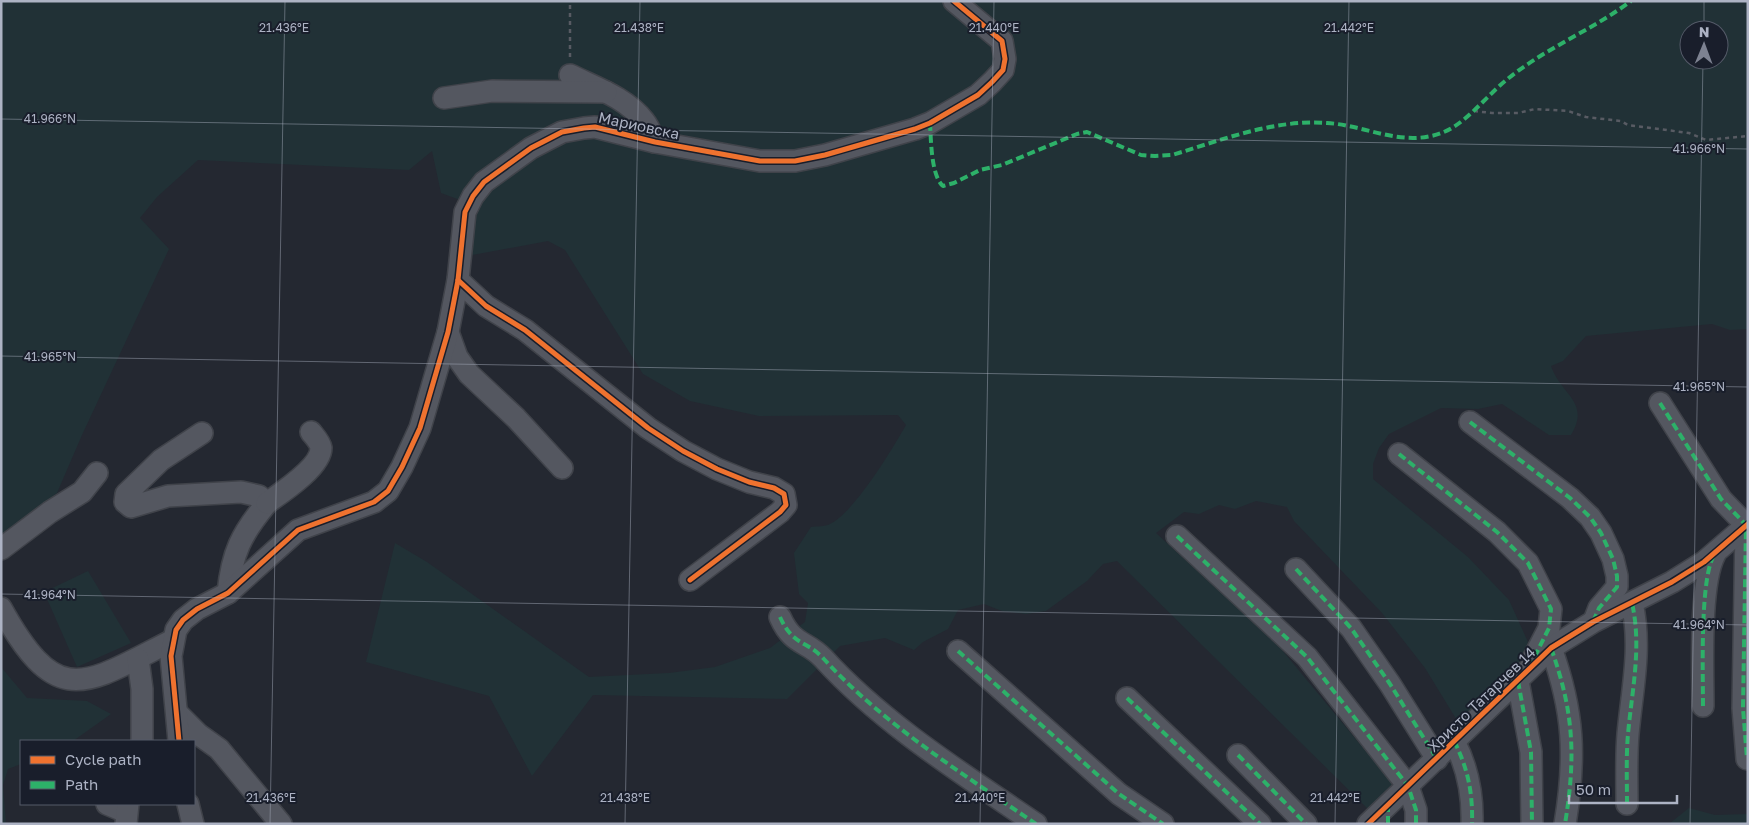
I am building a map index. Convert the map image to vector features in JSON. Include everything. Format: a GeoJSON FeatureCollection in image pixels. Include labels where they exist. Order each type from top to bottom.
{"type":"FeatureCollection","features":[{"type":"Feature","properties":{"kind":"street","name":"Мариовска"},"geometry":{"type":"LineString","coordinates":[[228,593],[298,530],[374,502],[388,491],[402,467],[420,428],[448,332],[458,280],[465,212],[473,196],[484,182],[531,148],[562,132],[584,128],[595,127],[655,142],[760,162],[795,161],[915,130],[978,95],[1003,70],[1005,59],[1002,41],[954,1]]}},
{"type":"Feature","properties":{"kind":"street"},"geometry":{"type":"LineString","coordinates":[[570,75],[606,92],[632,109],[645,121],[655,142]]}},
{"type":"Feature","properties":{"kind":"street"},"geometry":{"type":"LineString","coordinates":[[444,98],[492,91],[606,92]]}},
{"type":"Feature","properties":{"kind":"street"},"geometry":{"type":"LineString","coordinates":[[458,280],[486,306],[525,330],[648,428],[716,469],[749,482],[774,488],[784,494],[786,505],[780,512],[690,580]]}},
{"type":"Feature","properties":{"kind":"street"},"geometry":{"type":"LineString","coordinates":[[448,332],[457,357],[468,374],[516,418],[562,468]]}},
{"type":"Feature","properties":{"kind":"street"},"geometry":{"type":"LineString","coordinates":[[1660,402],[1721,500],[1747,524],[1743,708],[1747,759]]}},
{"type":"Feature","properties":{"kind":"street"},"geometry":{"type":"LineString","coordinates":[[1470,422],[1570,498],[1590,517],[1601,533],[1613,559],[1617,586],[1599,608],[1594,622]]}},
{"type":"Feature","properties":{"kind":"street"},"geometry":{"type":"LineString","coordinates":[[179,740],[171,656],[176,630],[183,620],[197,609],[228,593],[230,570],[237,546],[251,523],[267,503],[311,468],[318,458],[321,449],[311,432]]}},
{"type":"Feature","properties":{"kind":"street"},"geometry":{"type":"LineString","coordinates":[[202,433],[154,466],[126,494],[126,504],[131,507],[168,496],[241,492],[259,496],[267,503]]}},
{"type":"Feature","properties":{"kind":"street"},"geometry":{"type":"LineString","coordinates":[[1399,454],[1497,532],[1528,563],[1551,609],[1549,628],[1524,675],[1531,752],[1532,824]]}},
{"type":"Feature","properties":{"kind":"street"},"geometry":{"type":"LineString","coordinates":[[1,549],[50,512],[82,492],[97,473]]}},
{"type":"Feature","properties":{"kind":"street","name":"Христо Татарчев 14"},"geometry":{"type":"LineString","coordinates":[[1368,824],[1388,815],[1408,786],[1552,648],[1594,622],[1672,582],[1715,554],[1747,524]]}},
{"type":"Feature","properties":{"kind":"street"},"geometry":{"type":"LineString","coordinates":[[1177,536],[1307,658],[1408,786],[1416,810],[1416,824]]}},
{"type":"Feature","properties":{"kind":"street"},"geometry":{"type":"LineString","coordinates":[[1704,706],[1703,653],[1707,578],[1715,554]]}},
{"type":"Feature","properties":{"kind":"street"},"geometry":{"type":"LineString","coordinates":[[1296,569],[1351,628],[1390,684],[1437,759]]}},
{"type":"Feature","properties":{"kind":"street"},"geometry":{"type":"LineString","coordinates":[[1627,804],[1628,736],[1638,637],[1632,603]]}},
{"type":"Feature","properties":{"kind":"street"},"geometry":{"type":"LineString","coordinates":[[1,608],[29,652],[51,674],[72,679],[91,680],[138,659],[173,640]]}},
{"type":"Feature","properties":{"kind":"street"},"geometry":{"type":"LineString","coordinates":[[780,617],[786,631],[822,657],[831,670],[898,726],[1036,824]]}},
{"type":"Feature","properties":{"kind":"street"},"geometry":{"type":"LineString","coordinates":[[1552,648],[1564,684],[1571,726],[1572,759],[1565,824]]}},
{"type":"Feature","properties":{"kind":"street"},"geometry":{"type":"LineString","coordinates":[[958,651],[1119,794],[1163,824]]}},
{"type":"Feature","properties":{"kind":"street"},"geometry":{"type":"LineString","coordinates":[[138,659],[142,689],[142,740]]}},
{"type":"Feature","properties":{"kind":"street"},"geometry":{"type":"LineString","coordinates":[[1127,698],[1260,824]]}},
{"type":"Feature","properties":{"kind":"street"},"geometry":{"type":"LineString","coordinates":[[177,713],[198,734],[219,749],[280,824]]}},
{"type":"Feature","properties":{"kind":"street"},"geometry":{"type":"LineString","coordinates":[[1454,741],[1468,777],[1472,801],[1472,824]]}},
{"type":"Feature","properties":{"kind":"street"},"geometry":{"type":"LineString","coordinates":[[1238,755],[1306,824]]}},
{"type":"Feature","properties":{"kind":"street"},"geometry":{"type":"LineString","coordinates":[[188,805],[193,824]]}},
{"type":"Feature","properties":{"kind":"path"},"geometry":{"type":"LineString","coordinates":[[570,1],[570,75]]}},
{"type":"Feature","properties":{"kind":"path"},"geometry":{"type":"LineString","coordinates":[[1474,111],[1492,113],[1518,113],[1535,109],[1568,111],[1586,117],[1621,121],[1628,125],[1689,133],[1706,140],[1748,136]]}},
{"type":"Feature","properties":{"kind":"shaded area"},"geometry":{"type":"Polygon","coordinates":[[[1,1],[1748,1],[1748,329],[1730,330],[1712,324],[1586,336],[1563,361],[1551,366],[1576,406],[1578,414],[1571,435],[1549,435],[1502,404],[1478,409],[1441,408],[1389,434],[1379,448],[1373,464],[1373,479],[1468,557],[1509,600],[1528,642],[1519,664],[1458,722],[1425,668],[1382,613],[1294,521],[1287,507],[1256,501],[1235,509],[1219,505],[1199,514],[1184,512],[1156,533],[1277,644],[1393,784],[1394,790],[1370,811],[1117,561],[1103,564],[1087,581],[1046,611],[1026,614],[1002,611],[984,604],[958,610],[948,629],[923,642],[914,650],[885,638],[840,646],[787,699],[593,695],[532,776],[489,696],[366,662],[395,543],[427,562],[589,677],[669,673],[715,667],[770,648],[805,622],[808,603],[799,594],[794,553],[811,527],[830,524],[840,518],[850,507],[872,479],[906,425],[898,415],[759,416],[690,401],[643,374],[565,250],[548,241],[467,256],[473,215],[479,207],[441,193],[432,151],[409,170],[198,160],[157,197],[140,218],[169,249],[57,493],[1,538],[1,1]]]}},
{"type":"Feature","properties":{"kind":"shaded area"},"geometry":{"type":"Polygon","coordinates":[[[88,571],[131,643],[77,667],[44,592],[88,571]]]}},
{"type":"Feature","properties":{"kind":"shaded area"},"geometry":{"type":"Polygon","coordinates":[[[1,667],[27,698],[87,701],[111,714],[74,740],[20,740],[20,764],[8,769],[3,785],[6,824],[1,824],[1,667]]]}},
{"type":"Feature","properties":{"kind":"shaded area"},"geometry":{"type":"Polygon","coordinates":[[[1689,808],[1715,815],[1748,814],[1748,824],[1669,824],[1689,808]]]}},
{"type":"Feature","properties":{"kind":"marked path"},"geometry":{"type":"LineString","coordinates":[[930,123],[934,166],[939,181],[943,186],[954,183],[980,170],[1002,165],[1077,134],[1087,132],[1141,155],[1155,156],[1172,155],[1229,137],[1287,124],[1340,124],[1405,138],[1431,136],[1457,125],[1524,66],[1631,1]]}},
{"type":"Feature","properties":{"kind":"marked path"},"geometry":{"type":"LineString","coordinates":[[1660,403],[1721,499],[1746,525],[1743,708],[1747,759]]}},
{"type":"Feature","properties":{"kind":"marked path"},"geometry":{"type":"LineString","coordinates":[[1470,422],[1570,498],[1590,517],[1601,533],[1613,559],[1617,576],[1617,587],[1599,608],[1593,622]]}},
{"type":"Feature","properties":{"kind":"marked path"},"geometry":{"type":"LineString","coordinates":[[1399,454],[1497,532],[1528,563],[1551,609],[1549,628],[1532,662]]}},
{"type":"Feature","properties":{"kind":"marked path"},"geometry":{"type":"LineString","coordinates":[[1177,536],[1307,657],[1408,786],[1416,810],[1416,824]]}},
{"type":"Feature","properties":{"kind":"marked path"},"geometry":{"type":"LineString","coordinates":[[1703,706],[1704,607],[1709,570],[1713,557]]}},
{"type":"Feature","properties":{"kind":"marked path"},"geometry":{"type":"LineString","coordinates":[[1296,569],[1351,628],[1390,684],[1437,759]]}},
{"type":"Feature","properties":{"kind":"marked path"},"geometry":{"type":"LineString","coordinates":[[1627,804],[1627,743],[1636,652],[1635,619],[1632,603]]}},
{"type":"Feature","properties":{"kind":"marked path"},"geometry":{"type":"LineString","coordinates":[[780,617],[795,638],[817,652],[871,705],[952,767],[1036,824]]}},
{"type":"Feature","properties":{"kind":"marked path"},"geometry":{"type":"LineString","coordinates":[[1551,648],[1559,671],[1571,735],[1571,777],[1565,824]]}},
{"type":"Feature","properties":{"kind":"marked path"},"geometry":{"type":"LineString","coordinates":[[958,651],[1119,794],[1163,824]]}},
{"type":"Feature","properties":{"kind":"marked path"},"geometry":{"type":"LineString","coordinates":[[1518,681],[1531,752],[1532,824]]}},
{"type":"Feature","properties":{"kind":"marked path"},"geometry":{"type":"LineString","coordinates":[[1127,698],[1260,824]]}},
{"type":"Feature","properties":{"kind":"marked path"},"geometry":{"type":"LineString","coordinates":[[1454,741],[1469,781],[1472,802],[1472,824]]}},
{"type":"Feature","properties":{"kind":"marked path"},"geometry":{"type":"LineString","coordinates":[[1238,755],[1306,824]]}},
{"type":"Feature","properties":{"kind":"marked path"},"geometry":{"type":"LineString","coordinates":[[1388,807],[1388,824]]}},
{"type":"Feature","properties":{"kind":"cycle path"},"geometry":{"type":"LineString","coordinates":[[179,740],[171,656],[176,630],[183,620],[197,609],[228,593],[298,530],[374,502],[388,491],[402,467],[420,428],[448,332],[458,280],[465,212],[473,196],[484,182],[531,148],[562,132],[584,128],[595,127],[655,142],[760,161],[795,161],[825,155],[915,129],[930,123],[978,95],[1003,70],[1005,59],[1002,41],[954,1]]}},
{"type":"Feature","properties":{"kind":"cycle path"},"geometry":{"type":"LineString","coordinates":[[458,280],[486,306],[525,330],[648,428],[683,451],[717,469],[749,482],[774,488],[784,494],[786,505],[780,512],[690,580]]}},
{"type":"Feature","properties":{"kind":"cycle path"},"geometry":{"type":"LineString","coordinates":[[1368,824],[1551,648],[1593,622],[1672,582],[1704,562],[1748,524]]}}]}
